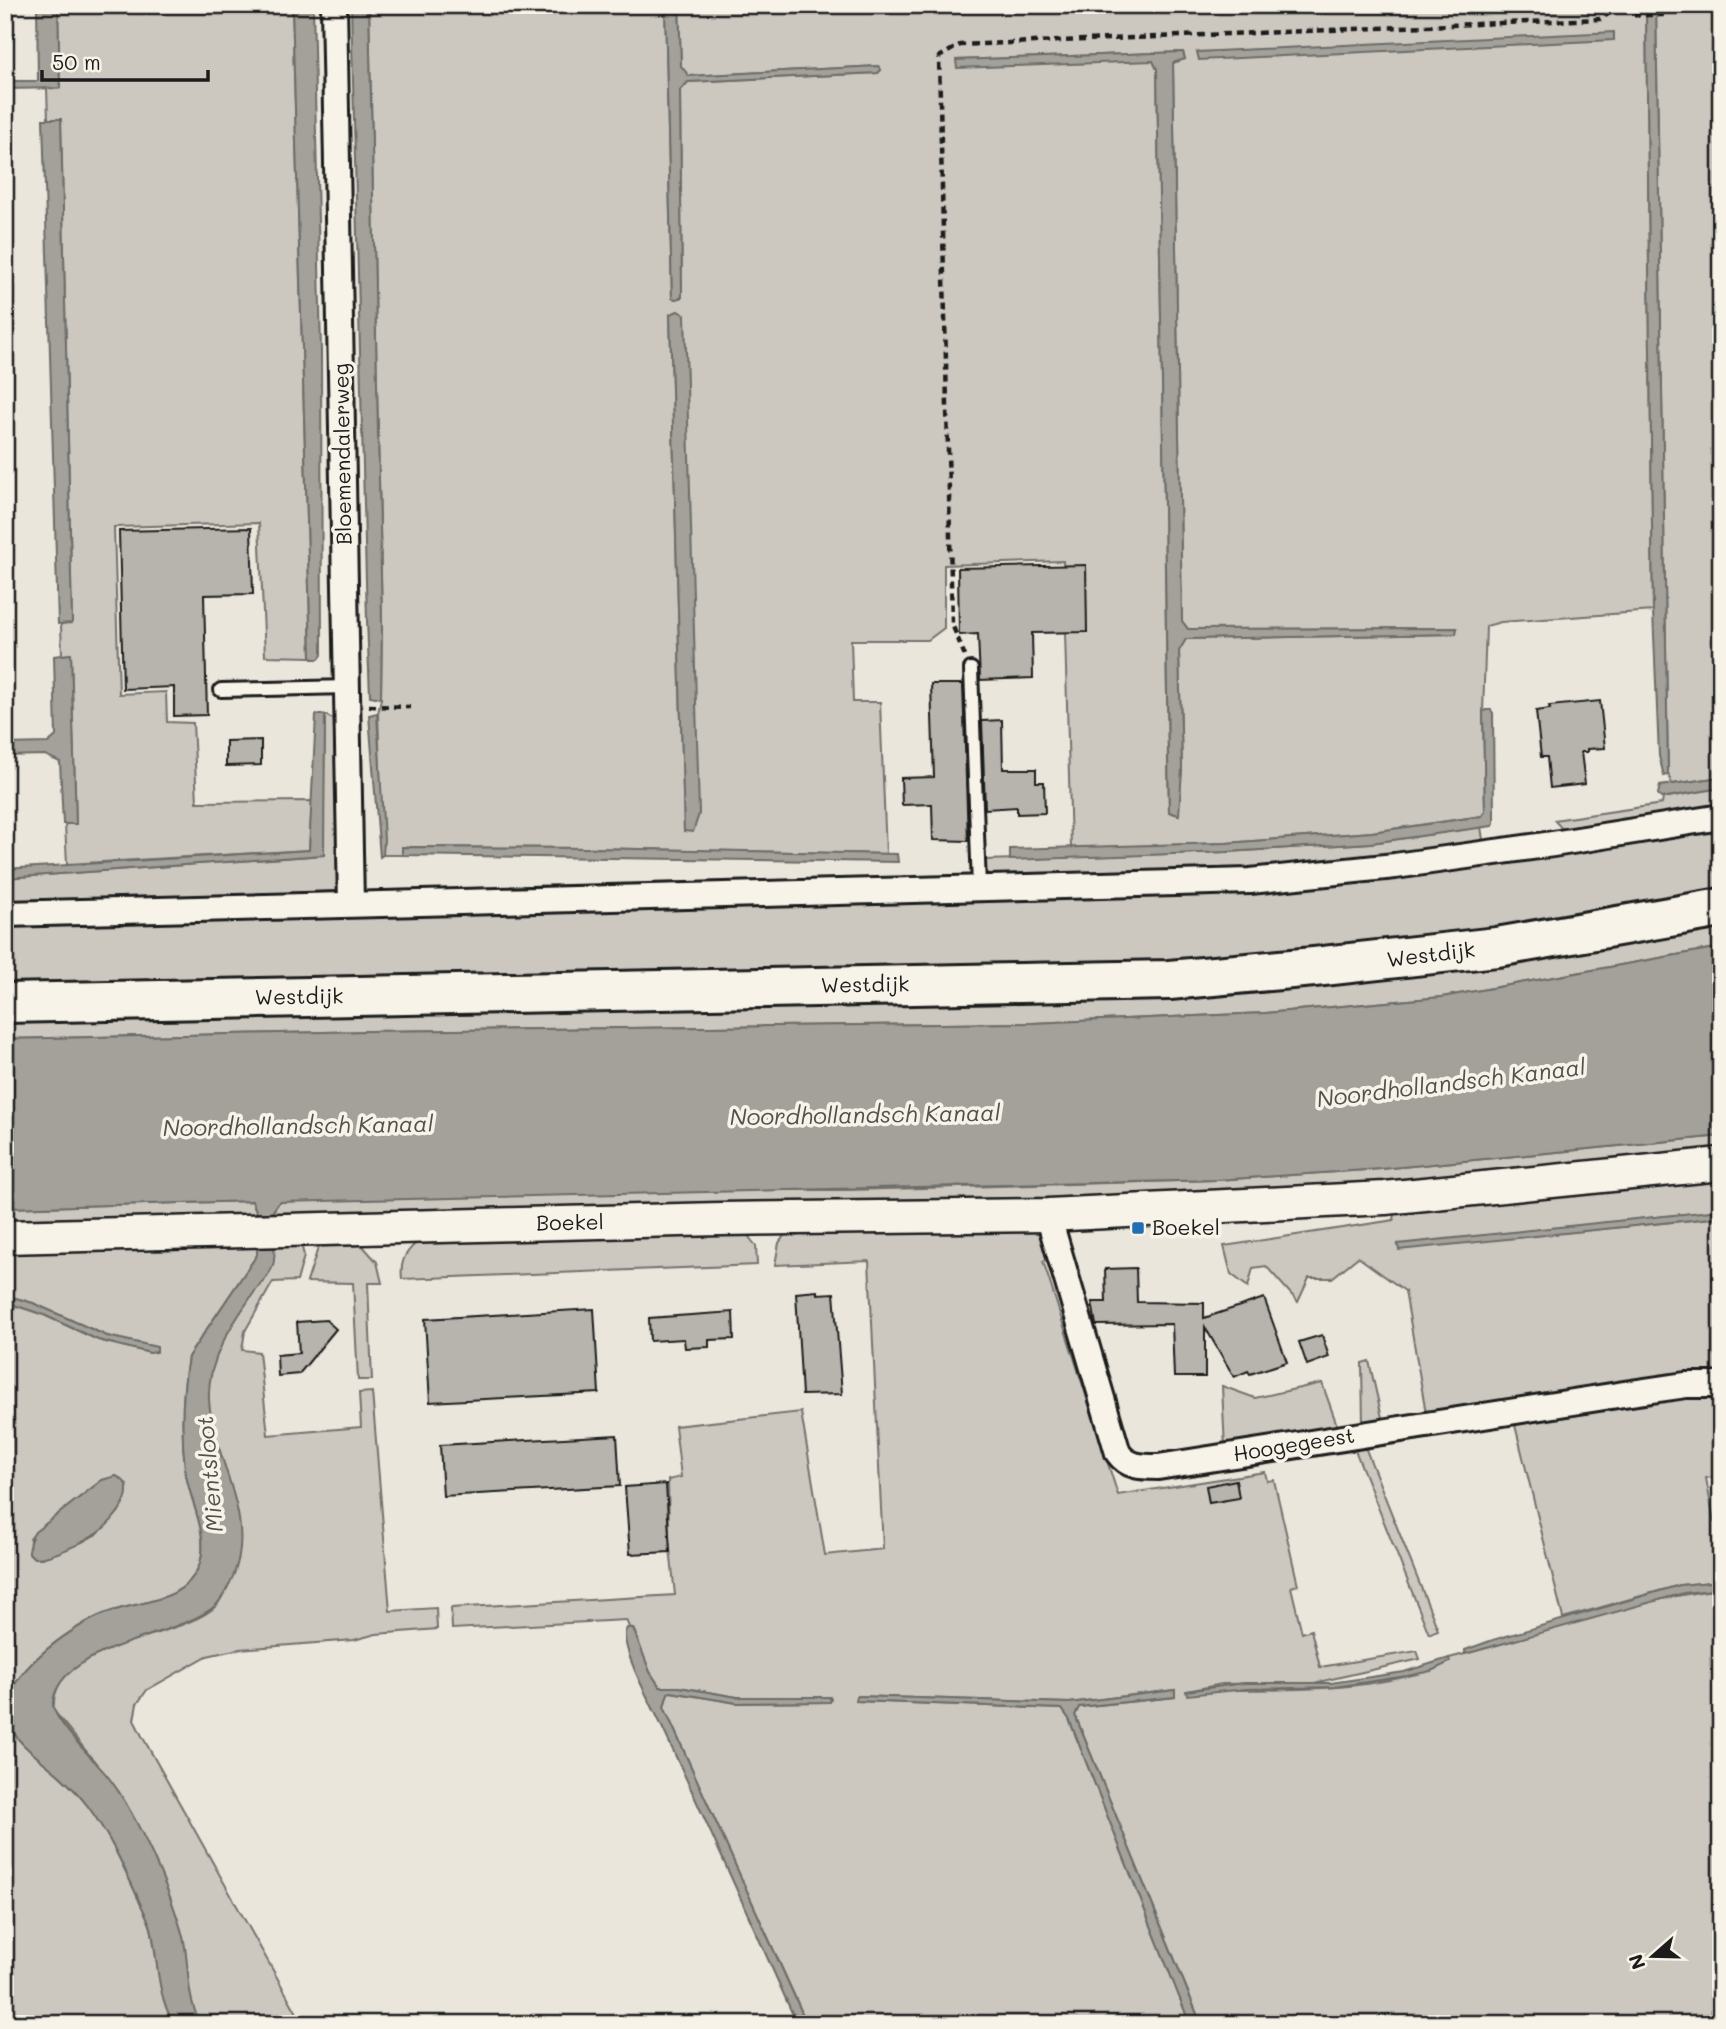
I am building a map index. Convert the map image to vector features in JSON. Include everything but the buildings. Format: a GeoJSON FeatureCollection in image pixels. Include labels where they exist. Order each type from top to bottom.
{"type":"FeatureCollection","features":[{"type":"Feature","properties":{"kind":"main road","name":"Westdijk"},"geometry":{"type":"LineString","coordinates":[[5,1003],[1169,980],[1445,954],[1597,931],[1721,908]]}},
{"type":"Feature","properties":{"kind":"street","name":"Bloemendalerweg"},"geometry":{"type":"LineString","coordinates":[[334,5],[351,904]]}},
{"type":"Feature","properties":{"kind":"street"},"geometry":{"type":"LineString","coordinates":[[5,914],[1263,880],[1553,845],[1721,817]]}},
{"type":"Feature","properties":{"kind":"street","name":"Boekel"},"geometry":{"type":"LineString","coordinates":[[5,1237],[733,1219],[1048,1215],[1385,1198],[1721,1164]]}},
{"type":"Feature","properties":{"kind":"street","name":"Hoogegeest"},"geometry":{"type":"LineString","coordinates":[[1048,1215],[1118,1453],[1131,1465],[1158,1467],[1624,1394],[1686,1385],[1721,1385]]}},
{"type":"Feature","properties":{"kind":"lane"},"geometry":{"type":"LineString","coordinates":[[971,669],[979,887]]}},
{"type":"Feature","properties":{"kind":"lane"},"geometry":{"type":"LineString","coordinates":[[221,690],[347,696]]}},
{"type":"Feature","properties":{"kind":"path"},"geometry":{"type":"LineString","coordinates":[[971,669],[952,624],[939,57],[960,45],[1600,19],[1623,6],[1637,15],[1666,15]]}},
{"type":"Feature","properties":{"kind":"path"},"geometry":{"type":"LineString","coordinates":[[347,696],[410,707]]}},
{"type":"Feature","properties":{"kind":"shaded area"},"geometry":{"type":"Polygon","coordinates":[[[58,5],[292,5],[311,657],[265,656],[259,523],[114,527],[119,694],[166,692],[167,722],[193,723],[197,802],[312,801],[309,850],[67,864],[65,824],[76,824],[71,654],[62,655],[61,624],[72,622],[61,119],[48,119],[47,88],[60,88],[58,5]]]}},
{"type":"Feature","properties":{"kind":"shaded area"},"geometry":{"type":"Polygon","coordinates":[[[369,5],[665,5],[672,298],[676,299],[682,297],[680,91],[688,82],[878,73],[881,70],[878,66],[689,76],[681,66],[679,5],[911,5],[911,10],[920,12],[921,5],[1646,5],[1653,611],[1501,622],[1486,626],[1483,712],[1485,811],[1482,816],[1372,832],[1226,843],[1071,848],[1063,561],[944,565],[944,628],[928,640],[851,640],[853,702],[880,702],[886,854],[403,847],[402,855],[383,855],[378,714],[381,698],[382,622],[369,5]],[[1183,52],[956,60],[1153,61],[1157,69],[1169,812],[1178,815],[1182,769],[1179,650],[1186,639],[1455,634],[1457,628],[1188,629],[1182,621],[1173,62],[1185,59],[1183,52]],[[678,311],[670,315],[684,831],[685,316],[678,311]]]}},
{"type":"Feature","properties":{"kind":"shaded area"},"geometry":{"type":"Polygon","coordinates":[[[1656,5],[1721,5],[1721,777],[1672,784],[1668,773],[1656,5]]]}},
{"type":"Feature","properties":{"kind":"shaded area"},"geometry":{"type":"Polygon","coordinates":[[[325,715],[339,722],[342,891],[5,902],[5,878],[323,855],[325,715]]]}},
{"type":"Feature","properties":{"kind":"shaded area"},"geometry":{"type":"Polygon","coordinates":[[[1721,788],[1721,807],[1564,831],[1554,820],[1662,804],[1663,798],[1721,788]]]}},
{"type":"Feature","properties":{"kind":"shaded area"},"geometry":{"type":"Polygon","coordinates":[[[1721,826],[1721,897],[1280,961],[5,991],[5,922],[1047,894],[1721,826]]]}},
{"type":"Feature","properties":{"kind":"shaded area"},"geometry":{"type":"Polygon","coordinates":[[[1481,827],[1484,846],[1338,865],[996,879],[986,874],[985,860],[1227,852],[1371,843],[1481,827]]]}},
{"type":"Feature","properties":{"kind":"shaded area"},"geometry":{"type":"Polygon","coordinates":[[[1721,920],[1721,947],[1442,997],[1265,1013],[1032,1023],[369,1031],[5,1039],[5,1015],[633,1002],[1721,920]]]}},
{"type":"Feature","properties":{"kind":"shaded area"},"geometry":{"type":"Polygon","coordinates":[[[1721,1136],[1721,1152],[1328,1191],[1095,1203],[271,1215],[279,1202],[295,1200],[1217,1180],[1381,1169],[1721,1136]]]}},
{"type":"Feature","properties":{"kind":"shaded area"},"geometry":{"type":"Polygon","coordinates":[[[1721,1175],[1721,1210],[1398,1245],[1399,1249],[1721,1217],[1721,1379],[1426,1413],[1405,1291],[1358,1257],[1332,1278],[1309,1278],[1298,1302],[1266,1266],[1253,1268],[1248,1287],[1231,1274],[1224,1246],[1394,1220],[1396,1207],[1721,1175]]]}},
{"type":"Feature","properties":{"kind":"shaded area"},"geometry":{"type":"Polygon","coordinates":[[[252,1201],[258,1215],[5,1226],[5,1208],[252,1201]]]}},
{"type":"Feature","properties":{"kind":"shaded area"},"geometry":{"type":"Polygon","coordinates":[[[1033,1225],[1043,1231],[1054,1258],[1043,1261],[1118,1495],[1265,1472],[1267,1481],[1274,1480],[1298,1585],[1291,1587],[1302,1633],[1311,1630],[1320,1667],[1417,1651],[1420,1659],[1314,1683],[1222,1684],[1187,1691],[1320,1688],[1388,1680],[1419,1673],[1449,1662],[1449,1658],[1618,1610],[1721,1589],[1721,2024],[1201,2024],[1075,1715],[1079,1707],[1175,1697],[1174,1690],[1069,1703],[858,1696],[857,1701],[1062,1709],[1069,1719],[1190,2024],[807,2024],[664,1707],[668,1692],[737,1703],[830,1702],[830,1697],[737,1697],[679,1687],[660,1687],[650,1672],[633,1628],[629,1627],[626,1620],[452,1629],[451,1608],[675,1595],[669,1539],[668,1480],[681,1477],[675,1426],[801,1412],[825,1555],[883,1549],[869,1261],[775,1265],[779,1243],[786,1233],[1033,1225]]]}},
{"type":"Feature","properties":{"kind":"shaded area"},"geometry":{"type":"Polygon","coordinates":[[[745,1232],[756,1246],[757,1265],[402,1279],[404,1259],[416,1243],[745,1232]]]}},
{"type":"Feature","properties":{"kind":"shaded area"},"geometry":{"type":"Polygon","coordinates":[[[258,1240],[257,1255],[188,1357],[183,1398],[183,1441],[187,1480],[201,1529],[202,1554],[199,1566],[191,1579],[169,1595],[99,1616],[56,1642],[27,1668],[17,1682],[9,1697],[7,1711],[9,1722],[19,1740],[78,1795],[95,1816],[115,1850],[150,1923],[162,1990],[174,2024],[5,2024],[5,1302],[44,1315],[98,1340],[150,1353],[156,1347],[107,1336],[33,1303],[5,1295],[5,1245],[258,1240]],[[116,1476],[36,1532],[30,1539],[29,1553],[34,1558],[42,1558],[97,1534],[127,1484],[116,1476]]]}},
{"type":"Feature","properties":{"kind":"shaded area"},"geometry":{"type":"Polygon","coordinates":[[[273,1240],[301,1243],[304,1256],[297,1281],[273,1282],[245,1331],[242,1350],[259,1352],[268,1435],[361,1427],[359,1393],[372,1392],[390,1611],[436,1608],[437,1629],[376,1634],[354,1640],[239,1649],[207,1656],[147,1690],[137,1704],[134,1720],[142,1736],[303,2024],[201,2024],[195,2014],[189,1991],[183,1937],[166,1889],[137,1824],[119,1792],[54,1711],[58,1688],[71,1670],[93,1656],[119,1645],[199,1617],[217,1605],[227,1586],[237,1562],[237,1515],[216,1445],[208,1397],[209,1383],[217,1355],[230,1328],[271,1270],[273,1240]]]}},
{"type":"Feature","properties":{"kind":"shaded area"},"geometry":{"type":"Polygon","coordinates":[[[319,1245],[362,1245],[377,1262],[382,1283],[368,1283],[372,1380],[358,1380],[353,1283],[307,1282],[319,1245]]]}},
{"type":"Feature","properties":{"kind":"shaded area"},"geometry":{"type":"Polygon","coordinates":[[[1369,1361],[1383,1422],[1363,1425],[1362,1363],[1369,1361]]]}},
{"type":"Feature","properties":{"kind":"shaded area"},"geometry":{"type":"Polygon","coordinates":[[[1322,1383],[1338,1428],[1225,1449],[1222,1386],[1255,1398],[1322,1383]]]}},
{"type":"Feature","properties":{"kind":"shaded area"},"geometry":{"type":"Polygon","coordinates":[[[1721,1392],[1721,1476],[1706,1478],[1714,1522],[1721,1522],[1721,1581],[1680,1585],[1563,1618],[1514,1421],[1721,1392]]]}},
{"type":"Feature","properties":{"kind":"shaded area"},"geometry":{"type":"Polygon","coordinates":[[[1365,1447],[1438,1630],[1429,1634],[1355,1450],[1365,1447]]]}},
{"type":"Feature","properties":{"kind":"water"},"geometry":{"type":"Polygon","coordinates":[[[37,5],[58,5],[60,88],[5,89],[5,81],[38,81],[37,5]]]}},
{"type":"Feature","properties":{"kind":"water"},"geometry":{"type":"Polygon","coordinates":[[[292,5],[313,5],[321,351],[322,655],[319,659],[312,659],[311,655],[292,5]]]}},
{"type":"Feature","properties":{"kind":"water"},"geometry":{"type":"Polygon","coordinates":[[[351,5],[369,5],[382,622],[381,698],[370,696],[351,5]]]}},
{"type":"Feature","properties":{"kind":"water"},"geometry":{"type":"Polygon","coordinates":[[[665,5],[679,5],[681,66],[689,76],[878,66],[881,70],[878,73],[688,82],[680,91],[682,297],[676,299],[672,298],[665,5]]]}},
{"type":"Feature","properties":{"kind":"water"},"geometry":{"type":"Polygon","coordinates":[[[1646,5],[1656,5],[1668,775],[1664,776],[1659,756],[1653,611],[1646,5]]]}},
{"type":"Feature","properties":{"kind":"water"},"geometry":{"type":"Polygon","coordinates":[[[1614,32],[1614,40],[1199,60],[1197,52],[1614,32]]]}},
{"type":"Feature","properties":{"kind":"water"},"geometry":{"type":"Polygon","coordinates":[[[1183,52],[1185,59],[1173,63],[1182,621],[1188,629],[1457,628],[1456,634],[1186,639],[1179,651],[1182,769],[1179,815],[1169,812],[1157,69],[1153,61],[957,68],[956,60],[1183,52]]]}},
{"type":"Feature","properties":{"kind":"water"},"geometry":{"type":"Polygon","coordinates":[[[43,119],[61,119],[72,623],[58,624],[43,119]]]}},
{"type":"Feature","properties":{"kind":"water"},"geometry":{"type":"Polygon","coordinates":[[[678,311],[685,315],[699,814],[693,832],[684,831],[670,314],[678,311]]]}},
{"type":"Feature","properties":{"kind":"water"},"geometry":{"type":"Polygon","coordinates":[[[71,654],[76,824],[63,824],[60,762],[45,755],[5,756],[5,744],[48,743],[56,736],[54,656],[71,654]]]}},
{"type":"Feature","properties":{"kind":"water"},"geometry":{"type":"Polygon","coordinates":[[[1486,710],[1493,713],[1492,826],[1371,843],[1227,852],[1010,860],[1010,849],[1226,843],[1372,832],[1482,816],[1485,811],[1483,712],[1486,710]]]}},
{"type":"Feature","properties":{"kind":"water"},"geometry":{"type":"Polygon","coordinates":[[[377,713],[384,840],[383,855],[380,857],[369,715],[377,713]]]}},
{"type":"Feature","properties":{"kind":"water"},"geometry":{"type":"Polygon","coordinates":[[[316,715],[325,715],[324,855],[5,878],[5,869],[309,850],[316,715]]]}},
{"type":"Feature","properties":{"kind":"water"},"geometry":{"type":"Polygon","coordinates":[[[1721,777],[1721,788],[1661,798],[1658,794],[1660,786],[1721,777]]]}},
{"type":"Feature","properties":{"kind":"water"},"geometry":{"type":"Polygon","coordinates":[[[402,847],[897,854],[898,862],[402,855],[402,847]]]}},
{"type":"Feature","properties":{"kind":"water"},"geometry":{"type":"Polygon","coordinates":[[[1721,947],[1721,1136],[1381,1169],[1217,1180],[279,1202],[271,1215],[274,1255],[272,1268],[222,1343],[209,1385],[212,1421],[237,1508],[240,1530],[240,1552],[234,1574],[218,1603],[198,1617],[97,1655],[75,1668],[60,1683],[53,1703],[67,1730],[109,1778],[131,1812],[170,1897],[183,1936],[192,2003],[201,2024],[174,2024],[161,1990],[150,1923],[115,1850],[95,1816],[78,1795],[19,1740],[9,1722],[7,1711],[9,1697],[17,1682],[27,1668],[56,1642],[99,1616],[169,1595],[191,1579],[199,1566],[202,1554],[201,1529],[187,1480],[183,1441],[183,1398],[188,1357],[257,1255],[258,1215],[252,1201],[5,1208],[5,1039],[369,1031],[1032,1023],[1265,1013],[1442,997],[1721,947]]]}},
{"type":"Feature","properties":{"kind":"water"},"geometry":{"type":"Polygon","coordinates":[[[1721,1210],[1721,1217],[1399,1250],[1398,1244],[1721,1210]]]}},
{"type":"Feature","properties":{"kind":"water"},"geometry":{"type":"Polygon","coordinates":[[[5,1295],[33,1303],[107,1336],[157,1347],[157,1352],[150,1353],[98,1340],[44,1315],[5,1302],[5,1295]]]}},
{"type":"Feature","properties":{"kind":"water"},"geometry":{"type":"Polygon","coordinates":[[[116,1476],[124,1481],[126,1496],[118,1512],[105,1527],[58,1553],[34,1558],[29,1553],[35,1532],[102,1480],[116,1476]]]}},
{"type":"Feature","properties":{"kind":"water"},"geometry":{"type":"Polygon","coordinates":[[[1721,1581],[1721,1589],[1684,1593],[1465,1654],[1465,1650],[1493,1640],[1680,1585],[1721,1581]]]}},
{"type":"Feature","properties":{"kind":"water"},"geometry":{"type":"Polygon","coordinates":[[[627,1628],[633,1628],[650,1672],[660,1687],[679,1687],[737,1697],[831,1699],[830,1702],[737,1703],[671,1692],[668,1693],[664,1707],[807,2024],[797,2024],[641,1685],[626,1645],[627,1628]]]}},
{"type":"Feature","properties":{"kind":"water"},"geometry":{"type":"Polygon","coordinates":[[[1449,1658],[1450,1662],[1431,1671],[1334,1687],[1247,1689],[1187,1695],[1186,1691],[1244,1683],[1331,1683],[1404,1672],[1449,1658]]]}},
{"type":"Feature","properties":{"kind":"water"},"geometry":{"type":"Polygon","coordinates":[[[1175,1690],[1175,1697],[1079,1707],[1075,1715],[1201,2024],[1190,2024],[1069,1719],[1062,1709],[856,1701],[857,1696],[1069,1703],[1175,1690]]]}},
{"type":"Feature","properties":{"kind":"place","name":"Boekel"},"geometry":{"type":"Point","coordinates":[1138,1228]}},
{"type":"Feature","properties":{"kind":"water label","name":"Noordhollandsch Kanaal"},"geometry":{"type":"Point","coordinates":[1451,1083]}},
{"type":"Feature","properties":{"kind":"water label","name":"Noordhollandsch Kanaal"},"geometry":{"type":"Point","coordinates":[865,1115]}},
{"type":"Feature","properties":{"kind":"water label","name":"Noordhollandsch Kanaal"},"geometry":{"type":"Point","coordinates":[298,1126]}},
{"type":"Feature","properties":{"kind":"water label","name":"Mientsloot"},"geometry":{"type":"Point","coordinates":[210,1474]}}]}
